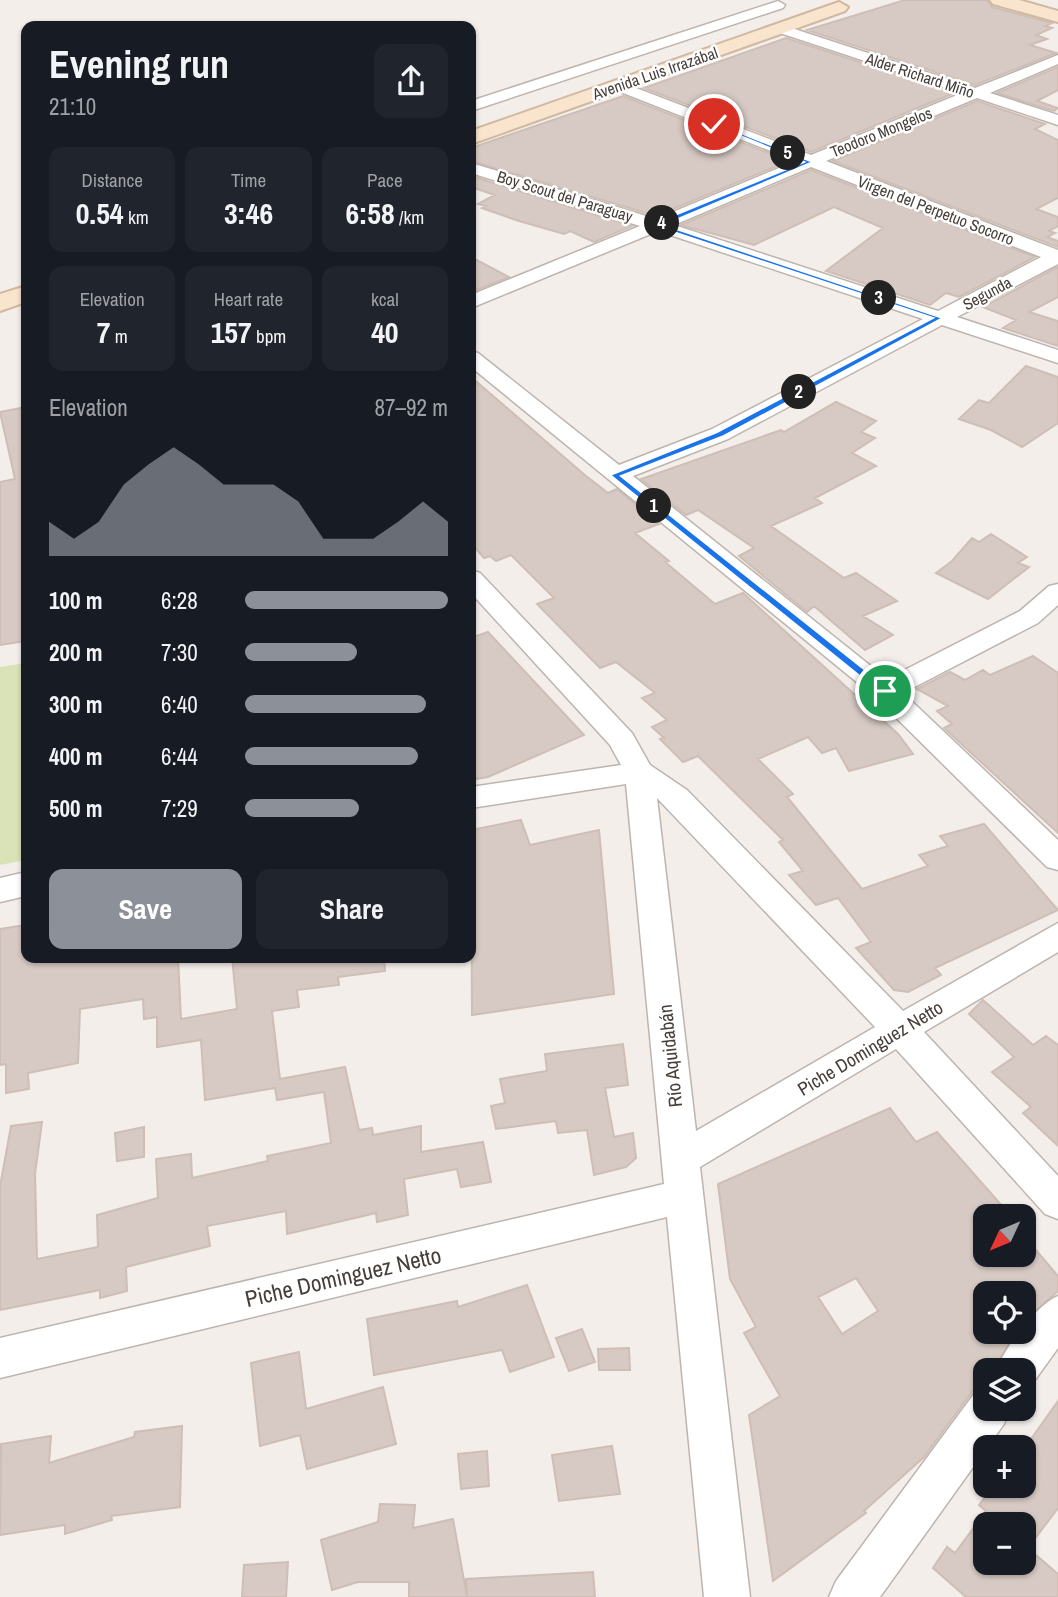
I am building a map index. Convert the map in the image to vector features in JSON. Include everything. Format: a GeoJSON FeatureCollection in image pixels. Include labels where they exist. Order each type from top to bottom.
{"type":"FeatureCollection","features":[{"type":"Feature","properties":{"kind":"main road","name":"Avenida Luis Irrazábal"},"geometry":{"type":"LineString","coordinates":[[476,121],[621,78],[782,29],[847,6],[806,0],[764,23],[621,78],[476,136]]}},
{"type":"Feature","properties":{"kind":"main road"},"geometry":{"type":"LineString","coordinates":[[999,0],[1058,17]]}},
{"type":"Feature","properties":{"kind":"main road"},"geometry":{"type":"LineString","coordinates":[[0,283],[21,276]]}},
{"type":"Feature","properties":{"kind":"main road"},"geometry":{"type":"LineString","coordinates":[[0,303],[21,296]]}},
{"type":"Feature","properties":{"kind":"street"},"geometry":{"type":"LineString","coordinates":[[476,104],[778,5]]}},
{"type":"Feature","properties":{"kind":"street","name":"Alder Richard Miño"},"geometry":{"type":"LineString","coordinates":[[782,29],[1058,120]]}},
{"type":"Feature","properties":{"kind":"street","name":"Teodoro Mongelos"},"geometry":{"type":"LineString","coordinates":[[476,300],[1058,59]]}},
{"type":"Feature","properties":{"kind":"street","name":"Virgen del Perpetuo Socorro"},"geometry":{"type":"LineString","coordinates":[[604,62],[621,78],[810,162],[1058,256]]}},
{"type":"Feature","properties":{"kind":"street","name":"Boy Scout del Paraguay"},"geometry":{"type":"LineString","coordinates":[[476,169],[1058,357]]}},
{"type":"Feature","properties":{"kind":"street","name":"Segunda"},"geometry":{"type":"LineString","coordinates":[[614,475],[720,434],[1058,256]]}},
{"type":"Feature","properties":{"kind":"street"},"geometry":{"type":"LineString","coordinates":[[476,360],[614,475],[885,691],[1058,859]]}},
{"type":"Feature","properties":{"kind":"street","name":"Río Aquidabán"},"geometry":{"type":"LineString","coordinates":[[476,583],[622,740],[639,772],[727,1597]]}},
{"type":"Feature","properties":{"kind":"street"},"geometry":{"type":"LineString","coordinates":[[885,691],[1029,617],[1058,592]]}},
{"type":"Feature","properties":{"kind":"street"},"geometry":{"type":"LineString","coordinates":[[476,797],[639,772],[676,797],[900,1030],[1058,1202]]}},
{"type":"Feature","properties":{"kind":"street"},"geometry":{"type":"LineString","coordinates":[[0,890],[21,885]]}},
{"type":"Feature","properties":{"kind":"street","name":"Piche Dominguez Netto"},"geometry":{"type":"LineString","coordinates":[[0,1358],[684,1178],[900,1030],[1058,936]]}},
{"type":"Feature","properties":{"kind":"street"},"geometry":{"type":"LineString","coordinates":[[1026,1358],[1058,1315]]}},
{"type":"Feature","properties":{"kind":"street"},"geometry":{"type":"LineString","coordinates":[[852,1597],[980,1421]]}},
{"type":"Feature","properties":{"kind":"green space"},"geometry":{"type":"Polygon","coordinates":[[[21,664],[21,861],[0,865],[0,667],[21,664]]]}},
{"type":"Feature","properties":{"kind":"building"},"geometry":{"type":"Polygon","coordinates":[[[905,0],[987,0],[992,7],[1052,23],[1045,26],[1052,28],[1036,35],[1047,39],[1030,45],[1056,53],[975,85],[807,30],[905,0]]]}},
{"type":"Feature","properties":{"kind":"building"},"geometry":{"type":"Polygon","coordinates":[[[786,38],[954,93],[811,152],[644,88],[786,38]]]}},
{"type":"Feature","properties":{"kind":"building"},"geometry":{"type":"Polygon","coordinates":[[[1058,67],[1058,90],[1037,101],[1058,108],[1054,111],[997,93],[1058,67]]]}},
{"type":"Feature","properties":{"kind":"building"},"geometry":{"type":"Polygon","coordinates":[[[623,96],[789,161],[656,216],[476,162],[476,146],[623,96]]]}},
{"type":"Feature","properties":{"kind":"building"},"geometry":{"type":"Polygon","coordinates":[[[977,101],[1045,124],[1035,129],[1058,140],[1058,198],[1036,209],[1058,217],[1058,226],[1049,231],[1055,233],[1047,237],[1058,241],[1058,247],[833,161],[977,101]]]}},
{"type":"Feature","properties":{"kind":"building"},"geometry":{"type":"Polygon","coordinates":[[[811,170],[1035,257],[959,297],[946,293],[930,305],[826,271],[883,228],[834,207],[754,245],[681,225],[811,170]]]}},
{"type":"Feature","properties":{"kind":"building"},"geometry":{"type":"Polygon","coordinates":[[[476,178],[632,226],[594,242],[570,231],[564,234],[519,221],[482,208],[486,206],[478,204],[495,195],[476,189],[476,178]]]}},
{"type":"Feature","properties":{"kind":"building"},"geometry":{"type":"Polygon","coordinates":[[[476,260],[509,277],[476,290],[476,260]]]}},
{"type":"Feature","properties":{"kind":"building"},"geometry":{"type":"Polygon","coordinates":[[[1058,267],[1058,297],[1029,312],[1058,321],[1058,346],[1003,328],[1016,320],[983,307],[1058,267]]]}},
{"type":"Feature","properties":{"kind":"building"},"geometry":{"type":"Polygon","coordinates":[[[1026,366],[1058,377],[1058,423],[1022,447],[991,430],[959,419],[979,400],[989,403],[1026,366]]]}},
{"type":"Feature","properties":{"kind":"building"},"geometry":{"type":"Polygon","coordinates":[[[476,381],[586,476],[608,493],[617,489],[659,524],[635,533],[715,604],[743,593],[898,734],[913,754],[849,771],[836,748],[822,753],[808,737],[758,759],[793,794],[787,797],[862,889],[928,866],[919,855],[948,846],[940,836],[984,824],[1058,910],[935,968],[941,975],[908,992],[894,990],[856,948],[871,942],[838,898],[816,905],[789,875],[803,871],[779,842],[783,840],[698,756],[683,762],[660,739],[664,738],[652,727],[667,720],[642,698],[655,693],[616,662],[600,668],[537,604],[554,598],[511,555],[496,561],[490,556],[484,558],[476,549],[476,381]]]}},
{"type":"Feature","properties":{"kind":"building"},"geometry":{"type":"Polygon","coordinates":[[[836,402],[876,421],[861,432],[875,438],[852,453],[876,466],[815,498],[822,503],[771,526],[844,578],[856,573],[897,601],[863,616],[893,635],[865,650],[814,606],[807,612],[739,556],[754,548],[698,510],[686,515],[641,479],[781,430],[784,432],[836,402]]]}},
{"type":"Feature","properties":{"kind":"building"},"geometry":{"type":"Polygon","coordinates":[[[21,408],[21,642],[0,645],[0,482],[15,479],[0,412],[21,408]]]}},
{"type":"Feature","properties":{"kind":"building"},"geometry":{"type":"Polygon","coordinates":[[[991,534],[1027,557],[1018,563],[1029,567],[988,599],[936,573],[952,561],[972,538],[979,542],[991,534]]]}},
{"type":"Feature","properties":{"kind":"building"},"geometry":{"type":"Polygon","coordinates":[[[488,632],[584,735],[488,777],[476,779],[476,636],[488,632]]]}},
{"type":"Feature","properties":{"kind":"building"},"geometry":{"type":"Polygon","coordinates":[[[1033,656],[1058,673],[1058,833],[944,728],[952,724],[937,711],[948,706],[917,689],[950,672],[965,680],[983,670],[990,675],[1033,656]]]}},
{"type":"Feature","properties":{"kind":"building"},"geometry":{"type":"Polygon","coordinates":[[[521,820],[530,845],[599,830],[614,994],[472,1015],[472,963],[476,963],[476,829],[521,820]]]}},
{"type":"Feature","properties":{"kind":"building"},"geometry":{"type":"Polygon","coordinates":[[[21,926],[21,963],[178,963],[181,1019],[237,1009],[233,963],[384,963],[385,971],[338,977],[339,985],[297,990],[299,1007],[272,1011],[280,1079],[345,1067],[359,1130],[372,1128],[373,1135],[421,1126],[421,1152],[483,1142],[491,1182],[461,1187],[457,1169],[404,1179],[408,1215],[377,1222],[376,1213],[287,1234],[286,1211],[207,1226],[210,1246],[126,1267],[127,1291],[100,1298],[100,1290],[0,1310],[0,1187],[11,1126],[42,1122],[35,1174],[37,1259],[98,1247],[97,1215],[158,1198],[156,1159],[191,1154],[192,1178],[268,1161],[267,1156],[331,1143],[324,1092],[277,1100],[275,1088],[205,1100],[201,1040],[157,1047],[157,1017],[144,1019],[143,999],[80,1009],[78,1063],[28,1073],[29,1089],[6,1093],[6,1064],[0,1065],[0,929],[21,926]]]}},
{"type":"Feature","properties":{"kind":"building"},"geometry":{"type":"Polygon","coordinates":[[[983,1000],[1033,1045],[1046,1036],[1058,1045],[1058,1146],[1023,1113],[1031,1107],[992,1072],[1014,1057],[969,1014],[983,1000]]]}},
{"type":"Feature","properties":{"kind":"building"},"geometry":{"type":"Polygon","coordinates":[[[623,1044],[628,1085],[605,1088],[614,1137],[633,1133],[636,1158],[626,1167],[594,1175],[587,1130],[558,1133],[556,1121],[496,1129],[491,1106],[505,1103],[500,1079],[547,1071],[545,1054],[623,1044]]]}},
{"type":"Feature","properties":{"kind":"building"},"geometry":{"type":"Polygon","coordinates":[[[890,1108],[916,1142],[937,1132],[1000,1204],[973,1204],[973,1267],[1036,1267],[1036,1250],[1058,1276],[1058,1291],[1036,1311],[1036,1281],[973,1281],[973,1344],[1009,1344],[1000,1358],[973,1358],[973,1391],[924,1457],[864,1511],[866,1513],[773,1581],[749,1415],[780,1396],[744,1333],[756,1327],[730,1279],[718,1184],[890,1108]],[[856,1278],[818,1297],[842,1334],[878,1311],[856,1278]]]}},
{"type":"Feature","properties":{"kind":"building"},"geometry":{"type":"Polygon","coordinates":[[[144,1127],[144,1157],[117,1161],[115,1133],[144,1127]]]}},
{"type":"Feature","properties":{"kind":"building"},"geometry":{"type":"Polygon","coordinates":[[[527,1285],[554,1357],[510,1372],[502,1350],[374,1375],[367,1319],[457,1301],[458,1307],[527,1285]]]}},
{"type":"Feature","properties":{"kind":"building"},"geometry":{"type":"Polygon","coordinates":[[[582,1329],[595,1362],[569,1371],[556,1338],[582,1329]]]}},
{"type":"Feature","properties":{"kind":"building"},"geometry":{"type":"Polygon","coordinates":[[[629,1348],[630,1370],[599,1370],[598,1349],[629,1348]]]}},
{"type":"Feature","properties":{"kind":"building"},"geometry":{"type":"Polygon","coordinates":[[[299,1352],[306,1409],[383,1387],[396,1444],[307,1469],[300,1435],[260,1446],[251,1363],[299,1352]]]}},
{"type":"Feature","properties":{"kind":"building"},"geometry":{"type":"Polygon","coordinates":[[[1058,1401],[1058,1508],[1036,1537],[1036,1512],[985,1512],[979,1505],[985,1498],[1036,1498],[1034,1435],[1058,1401]]]}},
{"type":"Feature","properties":{"kind":"building"},"geometry":{"type":"Polygon","coordinates":[[[182,1426],[180,1507],[111,1516],[112,1520],[65,1534],[65,1525],[0,1535],[1,1444],[51,1436],[49,1463],[134,1437],[135,1432],[182,1426]]]}},
{"type":"Feature","properties":{"kind":"building"},"geometry":{"type":"Polygon","coordinates":[[[612,1446],[620,1494],[559,1501],[552,1455],[612,1446]]]}},
{"type":"Feature","properties":{"kind":"building"},"geometry":{"type":"Polygon","coordinates":[[[487,1451],[489,1486],[461,1489],[458,1454],[487,1451]]]}},
{"type":"Feature","properties":{"kind":"building"},"geometry":{"type":"Polygon","coordinates":[[[380,1504],[415,1505],[413,1528],[453,1519],[467,1597],[409,1597],[409,1582],[358,1582],[332,1590],[321,1540],[378,1522],[380,1504]]]}},
{"type":"Feature","properties":{"kind":"building"},"geometry":{"type":"Polygon","coordinates":[[[973,1529],[973,1575],[1036,1575],[1036,1555],[1058,1574],[1058,1597],[966,1597],[933,1568],[947,1547],[955,1553],[973,1529]]]}},
{"type":"Feature","properties":{"kind":"building"},"geometry":{"type":"Polygon","coordinates":[[[288,1562],[286,1597],[242,1597],[244,1565],[288,1562]]]}},
{"type":"Feature","properties":{"kind":"building"},"geometry":{"type":"Polygon","coordinates":[[[593,1572],[595,1597],[467,1597],[466,1579],[593,1572]]]}},
{"type":"Feature","properties":{"kind":"route"},"geometry":{"type":"LineString","coordinates":[[714,124],[810,162],[657,225],[939,318],[720,434],[614,475],[885,691]]}}]}
